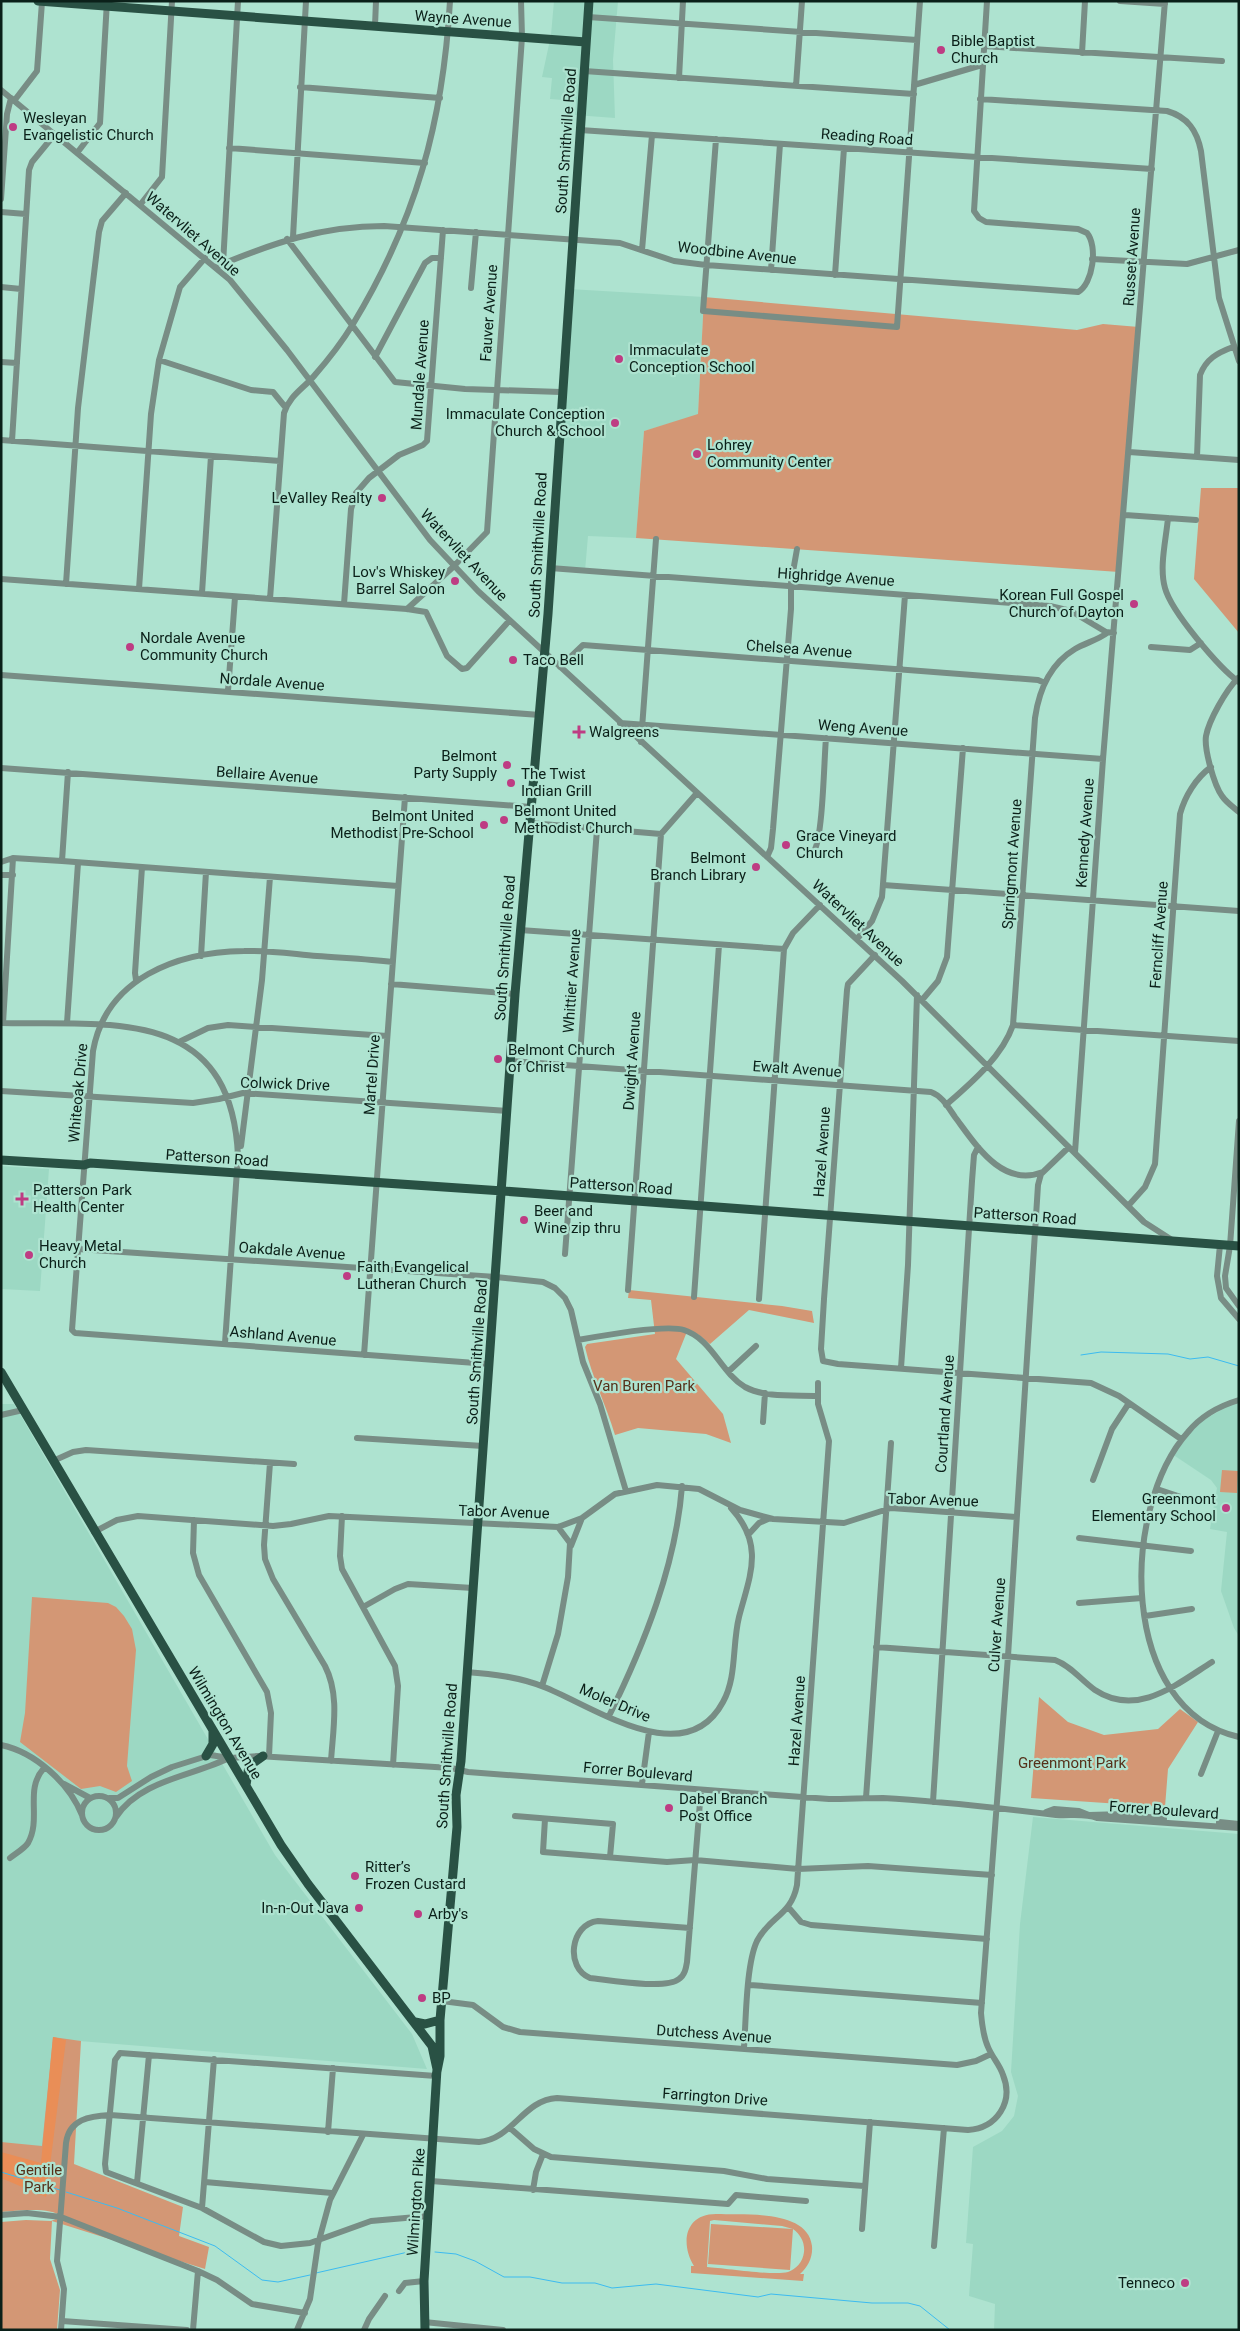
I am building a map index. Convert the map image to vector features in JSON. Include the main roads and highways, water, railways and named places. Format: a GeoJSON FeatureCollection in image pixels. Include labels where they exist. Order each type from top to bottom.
{"type":"FeatureCollection","features":[{"type":"Feature","properties":{"kind":"main road","name":"Wayne Avenue"},"geometry":{"type":"LineString","coordinates":[[40,1],[107,4],[172,11],[586,42]]}},
{"type":"Feature","properties":{"kind":"main road","name":"South Smithville Road"},"geometry":{"type":"LineString","coordinates":[[436,2076],[440,2056],[440,2020],[503,1191],[515,994],[545,654],[561,392],[589,1]]}},
{"type":"Feature","properties":{"kind":"main road","name":"Patterson Road"},"geometry":{"type":"LineString","coordinates":[[1,1160],[84,1166],[90,1163],[238,1171],[376,1183],[1234,1246]]}},
{"type":"Feature","properties":{"kind":"main road","name":"Wilmington Avenue"},"geometry":{"type":"LineString","coordinates":[[1,1372],[212,1730],[306,1881],[432,2046],[436,2060],[436,2076]]}},
{"type":"Feature","properties":{"kind":"main road"},"geometry":{"type":"LineString","coordinates":[[206,1756],[212,1748],[212,1730]]}},
{"type":"Feature","properties":{"kind":"main road"},"geometry":{"type":"LineString","coordinates":[[246,1785],[247,1768],[253,1761],[266,1756]]}},
{"type":"Feature","properties":{"kind":"main road"},"geometry":{"type":"LineString","coordinates":[[415,2022],[425,2024],[440,2020]]}},
{"type":"Feature","properties":{"kind":"main road","name":"Wilmington Pike"},"geometry":{"type":"LineString","coordinates":[[425,2326],[424,2281],[434,2139],[436,2076]]}},
{"type":"Feature","properties":{"kind":"waterway"},"geometry":{"type":"LineString","coordinates":[[1081,1355],[1101,1352],[1168,1354],[1190,1359],[1208,1357],[1239,1366]]}},
{"type":"Feature","properties":{"kind":"waterway"},"geometry":{"type":"LineString","coordinates":[[1,2172],[60,2190]]}},
{"type":"Feature","properties":{"kind":"waterway"},"geometry":{"type":"LineString","coordinates":[[66,2192],[117,2208],[215,2246],[262,2280],[278,2282],[310,2275]]}},
{"type":"Feature","properties":{"kind":"waterway"},"geometry":{"type":"LineString","coordinates":[[316,2273],[417,2250]]}},
{"type":"Feature","properties":{"kind":"waterway"},"geometry":{"type":"LineString","coordinates":[[435,2252],[456,2254],[475,2261],[504,2277],[530,2277],[562,2283],[595,2283],[612,2288],[656,2284],[758,2297],[771,2294],[872,2303],[908,2303],[920,2306],[950,2330]]}},
{"type":"Feature","properties":{"kind":"place","name":"Bible Baptist Church"},"geometry":{"type":"Point","coordinates":[941,50]}},
{"type":"Feature","properties":{"kind":"place","name":"Wesleyan Evangelistic Church"},"geometry":{"type":"Point","coordinates":[13,127]}},
{"type":"Feature","properties":{"kind":"place","name":"Immaculate Conception School"},"geometry":{"type":"Point","coordinates":[619,359]}},
{"type":"Feature","properties":{"kind":"place","name":"Immaculate Conception Church & School"},"geometry":{"type":"Point","coordinates":[615,423]}},
{"type":"Feature","properties":{"kind":"place","name":"Lohrey Community Center"},"geometry":{"type":"Point","coordinates":[697,454]}},
{"type":"Feature","properties":{"kind":"place","name":"LeValley Realty"},"geometry":{"type":"Point","coordinates":[382,498]}},
{"type":"Feature","properties":{"kind":"place","name":"Lov's Whiskey Barrel Saloon"},"geometry":{"type":"Point","coordinates":[455,581]}},
{"type":"Feature","properties":{"kind":"place","name":"Korean Full Gospel Church of Dayton"},"geometry":{"type":"Point","coordinates":[1134,604]}},
{"type":"Feature","properties":{"kind":"place","name":"Nordale Avenue Community Church"},"geometry":{"type":"Point","coordinates":[130,647]}},
{"type":"Feature","properties":{"kind":"place","name":"Taco Bell"},"geometry":{"type":"Point","coordinates":[513,660]}},
{"type":"Feature","properties":{"kind":"place","name":"Walgreens"},"geometry":{"type":"Point","coordinates":[579,732]}},
{"type":"Feature","properties":{"kind":"place","name":"Belmont Party Supply"},"geometry":{"type":"Point","coordinates":[507,765]}},
{"type":"Feature","properties":{"kind":"place","name":"The Twist Indian Grill"},"geometry":{"type":"Point","coordinates":[511,783]}},
{"type":"Feature","properties":{"kind":"place","name":"Belmont United Methodist Church"},"geometry":{"type":"Point","coordinates":[504,820]}},
{"type":"Feature","properties":{"kind":"place","name":"Belmont United Methodist Pre-School"},"geometry":{"type":"Point","coordinates":[484,825]}},
{"type":"Feature","properties":{"kind":"place","name":"Grace Vineyard Church"},"geometry":{"type":"Point","coordinates":[786,845]}},
{"type":"Feature","properties":{"kind":"place","name":"Belmont Branch Library"},"geometry":{"type":"Point","coordinates":[756,867]}},
{"type":"Feature","properties":{"kind":"place","name":"Belmont Church of Christ"},"geometry":{"type":"Point","coordinates":[498,1059]}},
{"type":"Feature","properties":{"kind":"place","name":"Patterson Park Health Center"},"geometry":{"type":"Point","coordinates":[22,1199]}},
{"type":"Feature","properties":{"kind":"place","name":"Beer and Wine zip thru"},"geometry":{"type":"Point","coordinates":[524,1220]}},
{"type":"Feature","properties":{"kind":"place","name":"Heavy Metal Church"},"geometry":{"type":"Point","coordinates":[29,1255]}},
{"type":"Feature","properties":{"kind":"place","name":"Faith Evangelical Lutheran Church"},"geometry":{"type":"Point","coordinates":[347,1276]}},
{"type":"Feature","properties":{"kind":"place","name":"Greenmont Elementary School"},"geometry":{"type":"Point","coordinates":[1226,1508]}},
{"type":"Feature","properties":{"kind":"place","name":"Dabel Branch Post Office"},"geometry":{"type":"Point","coordinates":[669,1808]}},
{"type":"Feature","properties":{"kind":"place","name":"Ritter’s Frozen Custard"},"geometry":{"type":"Point","coordinates":[355,1876]}},
{"type":"Feature","properties":{"kind":"place","name":"In-n-Out Java"},"geometry":{"type":"Point","coordinates":[359,1908]}},
{"type":"Feature","properties":{"kind":"place","name":"Arby's"},"geometry":{"type":"Point","coordinates":[418,1914]}},
{"type":"Feature","properties":{"kind":"place","name":"BP"},"geometry":{"type":"Point","coordinates":[422,1998]}},
{"type":"Feature","properties":{"kind":"place","name":"Tenneco"},"geometry":{"type":"Point","coordinates":[1185,2283]}},
{"type":"Feature","properties":{"kind":"park label","name":"Van Buren Park"},"geometry":{"type":"Point","coordinates":[644,1386]}},
{"type":"Feature","properties":{"kind":"park label","name":"Greenmont Park"},"geometry":{"type":"Point","coordinates":[1072,1763]}},
{"type":"Feature","properties":{"kind":"park label","name":"Gentile Park"},"geometry":{"type":"Point","coordinates":[39,2178]}}]}
